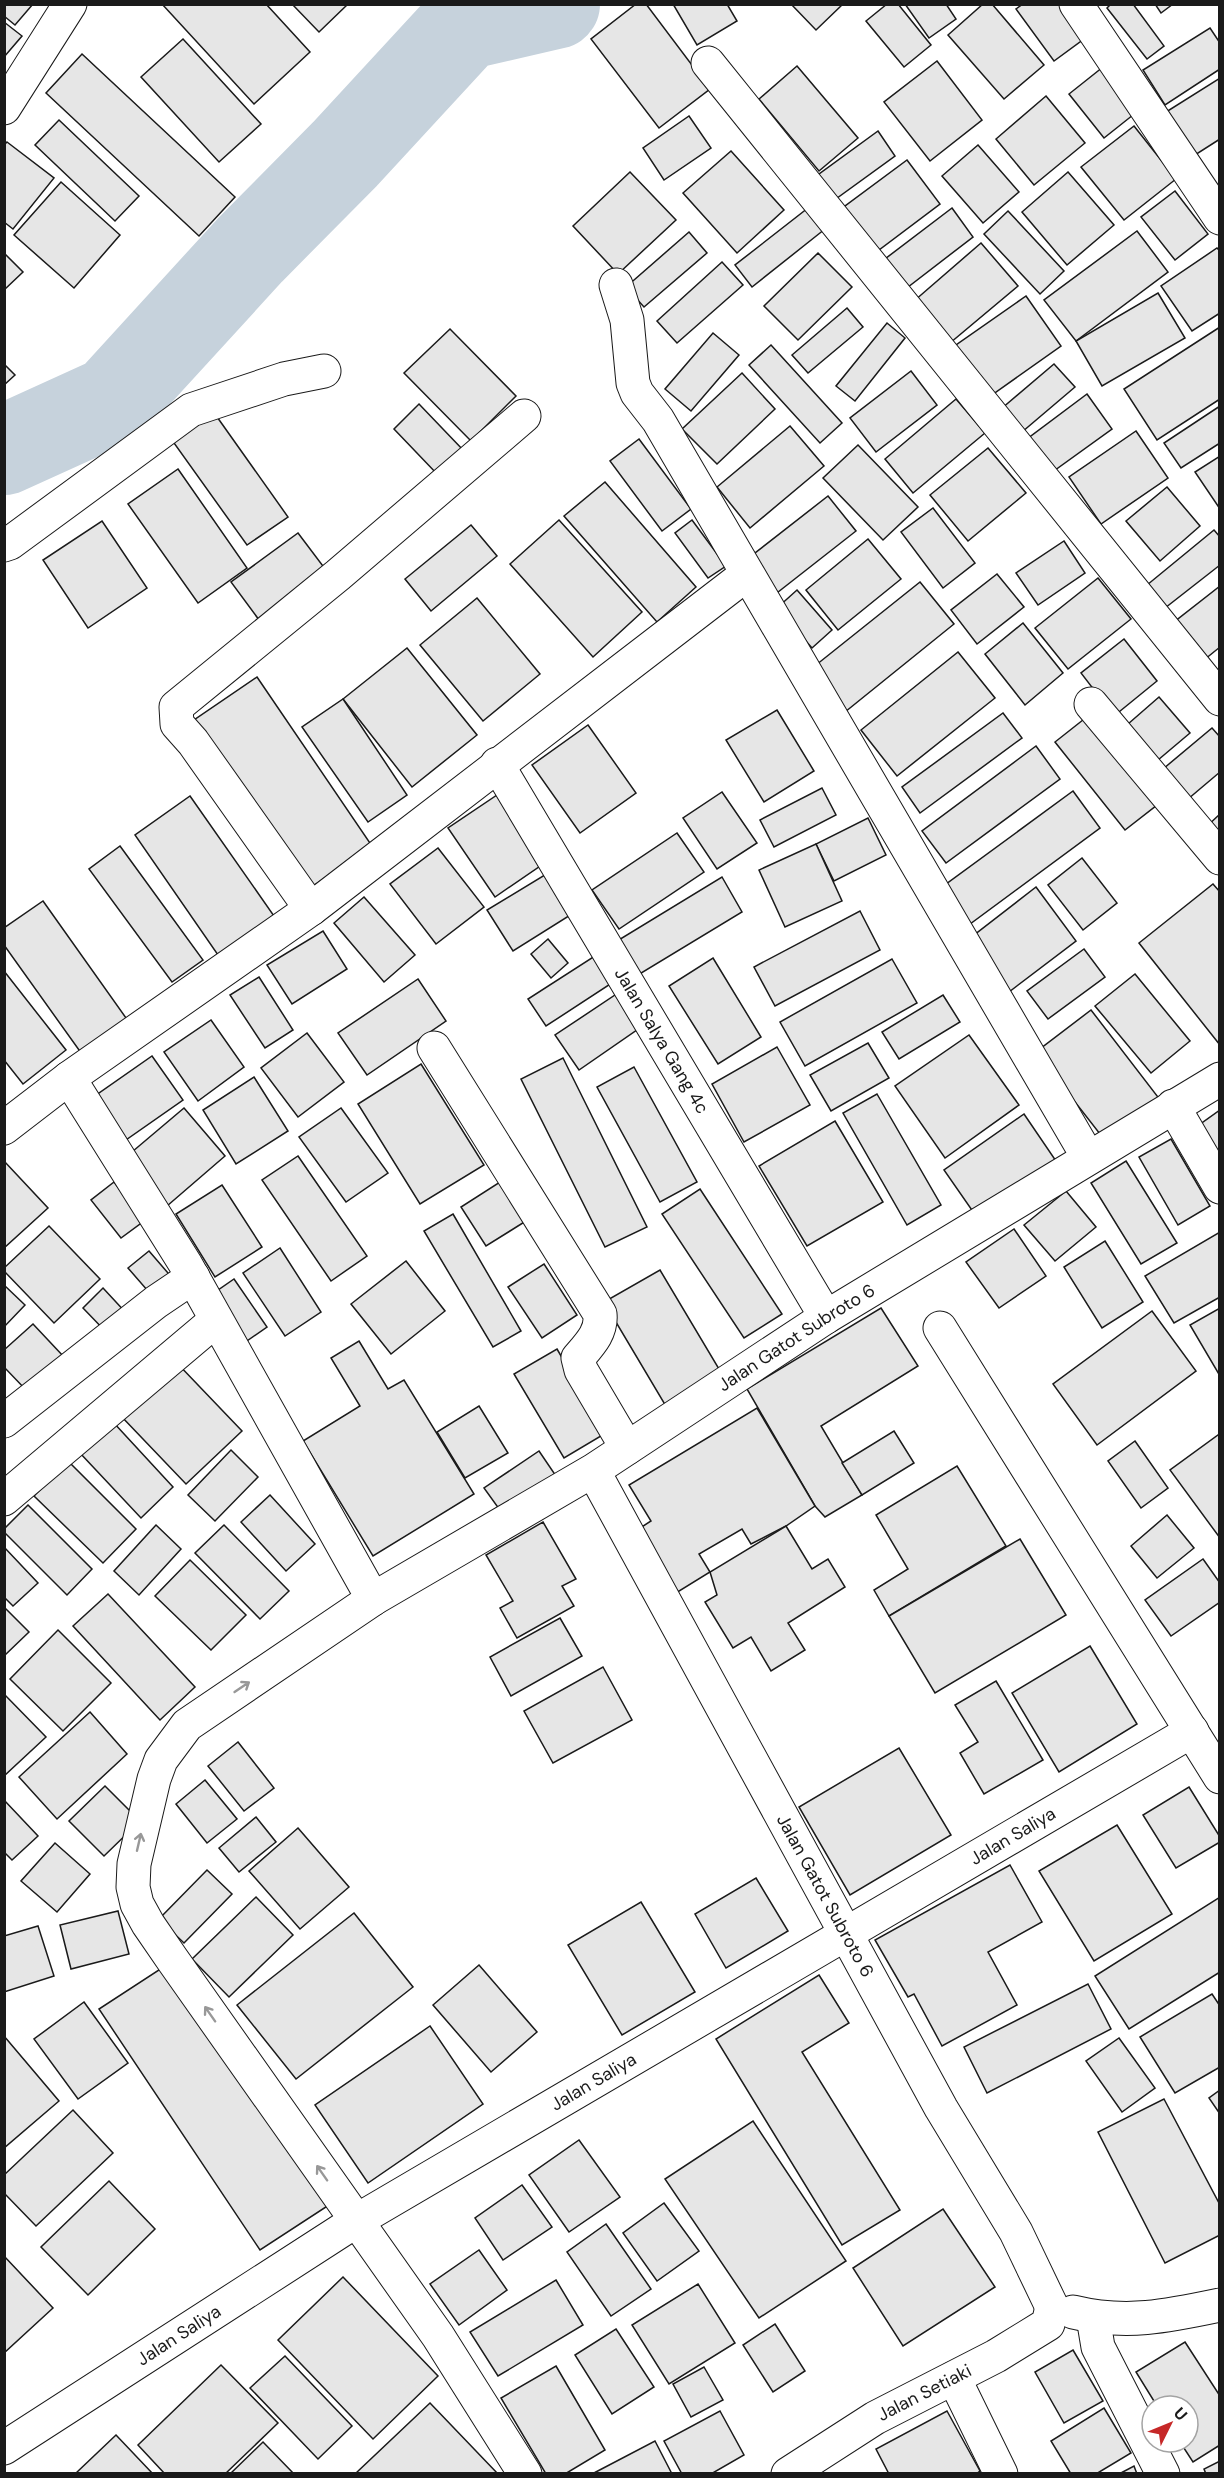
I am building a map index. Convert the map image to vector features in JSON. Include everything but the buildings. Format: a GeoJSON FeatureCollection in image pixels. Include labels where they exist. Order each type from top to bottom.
{"type":"FeatureCollection","features":[{"type":"Feature","properties":{"kind":"street"},"geometry":{"type":"LineString","coordinates":[[4,108],[70,4]]}},
{"type":"Feature","properties":{"kind":"street"},"geometry":{"type":"LineString","coordinates":[[1076,4],[1220,218]]}},
{"type":"Feature","properties":{"kind":"street"},"geometry":{"type":"LineString","coordinates":[[708,63],[1220,699]]}},
{"type":"Feature","properties":{"kind":"street"},"geometry":{"type":"LineString","coordinates":[[616,285],[627,320],[633,360],[633,383],[637,393],[658,420],[1088,1157]]}},
{"type":"Feature","properties":{"kind":"street"},"geometry":{"type":"LineString","coordinates":[[4,545],[10,543],[191,410],[284,379],[324,371]]}},
{"type":"Feature","properties":{"kind":"street"},"geometry":{"type":"LineString","coordinates":[[311,909],[193,742],[177,724],[176,707],[338,575],[524,416]]}},
{"type":"Feature","properties":{"kind":"street"},"geometry":{"type":"LineString","coordinates":[[4,1128],[69,1078],[311,909],[747,574]]}},
{"type":"Feature","properties":{"kind":"street"},"geometry":{"type":"LineString","coordinates":[[1091,705],[1220,858]]}},
{"type":"Feature","properties":{"kind":"street","name":"Jalan Salya Gang 4c"},"geometry":{"type":"LineString","coordinates":[[497,764],[826,1317]]}},
{"type":"Feature","properties":{"kind":"street"},"geometry":{"type":"LineString","coordinates":[[434,1048],[600,1314],[601,1325],[594,1339],[578,1358],[581,1370],[627,1448]]}},
{"type":"Feature","properties":{"kind":"street"},"geometry":{"type":"LineString","coordinates":[[69,1078],[193,1277],[373,1599]]}},
{"type":"Feature","properties":{"kind":"street","name":"Jalan Gatot Subroto 6"},"geometry":{"type":"LineString","coordinates":[[525,2474],[438,2337],[148,1924],[137,1904],[133,1887],[134,1864],[154,1779],[161,1760],[186,1725],[373,1599],[594,1470],[826,1317],[1220,1078]]}},
{"type":"Feature","properties":{"kind":"street"},"geometry":{"type":"LineString","coordinates":[[1173,1106],[1220,1187]]}},
{"type":"Feature","properties":{"kind":"street"},"geometry":{"type":"LineString","coordinates":[[4,1421],[156,1302],[193,1277]]}},
{"type":"Feature","properties":{"kind":"street"},"geometry":{"type":"LineString","coordinates":[[4,1499],[216,1320]]}},
{"type":"Feature","properties":{"kind":"street"},"geometry":{"type":"LineString","coordinates":[[940,1328],[1220,1777]]}},
{"type":"Feature","properties":{"kind":"street","name":"Jalan Gatot Subroto 6"},"geometry":{"type":"LineString","coordinates":[[601,1485],[941,2108],[1016,2232],[1052,2307]]}},
{"type":"Feature","properties":{"kind":"street","name":"Jalan Saliya"},"geometry":{"type":"LineString","coordinates":[[4,2448],[356,2221],[1192,1731]]}},
{"type":"Feature","properties":{"kind":"street"},"geometry":{"type":"LineString","coordinates":[[1052,2307],[1093,2317],[1159,2318],[1220,2305]]}},
{"type":"Feature","properties":{"kind":"street","name":"Jalan Setiaki"},"geometry":{"type":"LineString","coordinates":[[788,2474],[875,2418],[996,2356],[1048,2324],[1052,2307]]}},
{"type":"Feature","properties":{"kind":"street"},"geometry":{"type":"LineString","coordinates":[[1093,2317],[1098,2347],[1163,2474]]}},
{"type":"Feature","properties":{"kind":"street"},"geometry":{"type":"LineString","coordinates":[[954,2378],[1001,2474]]}},
{"type":"Feature","properties":{"kind":"waterway"},"geometry":{"type":"LineString","coordinates":[[4,450],[112,401],[250,250],[345,154],[464,25],[555,4]]}}]}
